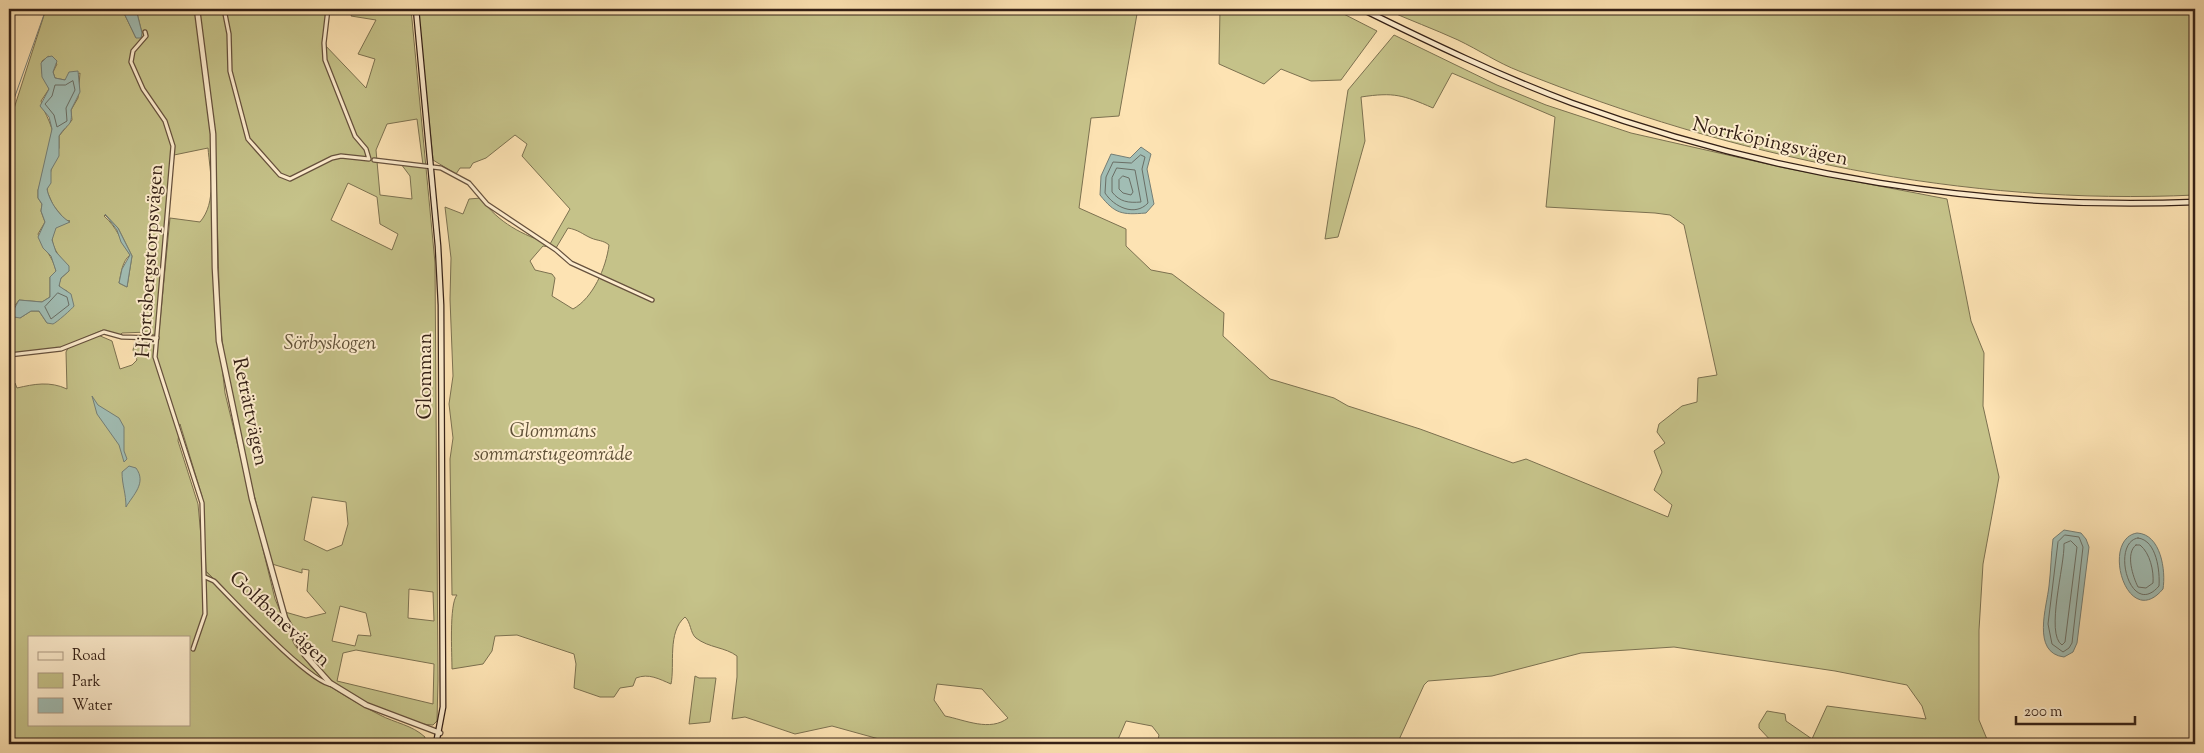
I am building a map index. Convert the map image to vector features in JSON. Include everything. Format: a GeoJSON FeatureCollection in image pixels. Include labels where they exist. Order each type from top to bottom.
{"type":"FeatureCollection","features":[{"type":"Feature","properties":{"kind":"main road","name":"Reträttvägen"},"geometry":{"type":"LineString","coordinates":[[197,9],[213,134],[217,313],[226,382],[252,499],[285,618],[305,656],[333,685],[366,705],[440,733]]}},
{"type":"Feature","properties":{"kind":"main road","name":"Glomman"},"geometry":{"type":"LineString","coordinates":[[416,9],[431,166],[441,305],[444,707],[440,733],[436,744]]}},
{"type":"Feature","properties":{"kind":"main road","name":"Norrköpingsvägen"},"geometry":{"type":"LineString","coordinates":[[1362,9],[1477,64],[1572,102],[1692,141],[1778,163],[1867,180],[1992,196],[2078,202],[2195,202]]}},
{"type":"Feature","properties":{"kind":"street"},"geometry":{"type":"LineString","coordinates":[[224,9],[228,34],[230,71],[243,125],[252,146],[280,175],[290,179],[332,158],[341,156],[369,159],[366,148],[355,136],[326,60],[324,43],[328,9]]}},
{"type":"Feature","properties":{"kind":"street","name":"Hjortsbergstorpsvägen"},"geometry":{"type":"LineString","coordinates":[[146,32],[146,36],[131,56],[131,62],[139,83],[165,121],[173,146],[172,181],[156,363],[201,496],[205,614],[193,650]]}},
{"type":"Feature","properties":{"kind":"street"},"geometry":{"type":"LineString","coordinates":[[374,160],[441,168],[469,183],[488,204],[556,250],[571,263],[652,300]]}},
{"type":"Feature","properties":{"kind":"street"},"geometry":{"type":"LineString","coordinates":[[9,355],[61,349],[104,332],[122,338],[157,338]]}},
{"type":"Feature","properties":{"kind":"street","name":"Golfbanevägen"},"geometry":{"type":"LineString","coordinates":[[205,577],[214,581],[288,654],[320,680],[333,685]]}},
{"type":"Feature","properties":{"kind":"green space"},"geometry":{"type":"Polygon","coordinates":[[[46,9],[122,9],[136,38],[142,33],[136,9],[195,9],[211,126],[214,296],[225,393],[275,599],[294,644],[311,667],[327,683],[292,659],[324,682],[357,703],[420,733],[425,737],[424,744],[9,744],[9,385],[15,383],[17,388],[36,384],[48,384],[67,389],[66,352],[68,348],[98,335],[112,341],[120,369],[132,365],[137,360],[133,350],[135,342],[158,342],[170,218],[200,222],[205,214],[211,196],[208,148],[174,155],[156,334],[149,335],[149,332],[122,333],[120,335],[103,330],[60,348],[9,354],[9,124],[46,9]],[[49,56],[42,61],[42,74],[49,89],[41,101],[52,129],[38,190],[38,198],[42,204],[41,211],[45,222],[38,234],[53,261],[56,271],[50,277],[50,297],[42,302],[19,300],[14,307],[20,318],[31,311],[39,311],[47,323],[64,313],[67,291],[60,288],[59,284],[61,278],[69,271],[53,245],[52,240],[56,227],[70,221],[65,220],[53,205],[47,191],[51,170],[59,148],[59,136],[72,120],[71,110],[78,98],[80,73],[65,80],[55,78],[53,72],[57,64],[49,56]],[[105,215],[116,229],[130,255],[124,264],[119,283],[127,287],[132,256],[118,228],[105,215]],[[180,424],[178,441],[198,504],[204,570],[213,578],[206,571],[202,496],[180,424]]]}},
{"type":"Feature","properties":{"kind":"green space","name":"Sörbyskogen"},"geometry":{"type":"Polygon","coordinates":[[[198,9],[222,9],[224,11],[232,9],[327,9],[323,43],[366,88],[375,59],[358,54],[376,20],[351,16],[354,9],[411,9],[435,263],[438,680],[437,721],[433,725],[415,722],[390,713],[349,693],[336,684],[313,662],[294,632],[285,612],[306,618],[326,613],[307,591],[309,570],[302,569],[302,573],[272,564],[244,456],[225,362],[220,324],[215,134],[198,9]],[[417,119],[387,124],[376,150],[380,195],[412,199],[410,176],[401,164],[423,165],[417,119]],[[348,183],[331,220],[392,250],[398,234],[380,224],[377,197],[348,183]],[[312,497],[304,540],[327,551],[342,545],[348,524],[346,502],[312,497]],[[409,589],[408,618],[434,621],[433,592],[409,589]],[[340,606],[332,641],[355,646],[358,635],[371,636],[366,613],[340,606]],[[356,650],[343,653],[337,681],[433,704],[434,664],[356,650]]]}},
{"type":"Feature","properties":{"kind":"green space","name":"Glommans sommarstugeområde"},"geometry":{"type":"Polygon","coordinates":[[[418,9],[1187,9],[1137,14],[1119,116],[1091,118],[1079,208],[1126,229],[1126,246],[1151,270],[1172,274],[1224,313],[1223,336],[1270,379],[1334,398],[1348,406],[1420,429],[1513,463],[1526,459],[1668,517],[1672,505],[1654,490],[1662,472],[1654,451],[1665,443],[1657,432],[1659,424],[1682,406],[1697,402],[1698,378],[1717,375],[1684,225],[1670,215],[1655,213],[1546,207],[1555,117],[1452,73],[1433,108],[1398,96],[1361,97],[1365,141],[1338,237],[1325,239],[1348,90],[1394,35],[1497,85],[1546,105],[1631,133],[1785,168],[1947,199],[1971,321],[1984,353],[1983,406],[1999,477],[1983,564],[1979,630],[1979,720],[1989,744],[1774,744],[1759,728],[1759,724],[1767,711],[1785,714],[1786,721],[1812,739],[1827,706],[1926,719],[1922,706],[1907,685],[1835,671],[1674,647],[1581,653],[1492,676],[1428,681],[1424,685],[1397,744],[1157,744],[1159,735],[1152,726],[1126,721],[1116,744],[897,744],[832,726],[795,734],[745,717],[732,719],[737,677],[737,656],[696,638],[685,617],[679,623],[674,640],[671,684],[654,677],[636,678],[633,686],[620,688],[614,697],[600,697],[574,688],[576,664],[574,654],[517,635],[495,636],[492,651],[483,664],[452,669],[452,619],[454,600],[457,595],[452,595],[450,459],[453,438],[449,404],[453,376],[450,299],[451,258],[445,207],[463,214],[469,199],[481,198],[495,214],[512,227],[530,237],[550,244],[570,209],[522,156],[527,144],[515,135],[486,158],[473,163],[470,168],[460,168],[456,174],[433,160],[418,9]],[[568,228],[556,248],[543,246],[530,261],[535,270],[552,274],[555,278],[552,296],[573,309],[587,298],[597,282],[605,263],[609,245],[568,228]],[[937,684],[934,700],[945,716],[985,725],[1001,722],[1008,718],[982,689],[937,684]]]}},
{"type":"Feature","properties":{"kind":"green space"},"geometry":{"type":"Polygon","coordinates":[[[1220,9],[1334,9],[1377,31],[1341,80],[1311,81],[1281,69],[1264,84],[1219,64],[1220,9]]]}},
{"type":"Feature","properties":{"kind":"green space"},"geometry":{"type":"Polygon","coordinates":[[[1385,9],[2195,9],[2195,195],[2109,196],[2022,192],[1936,183],[1851,169],[1766,151],[1682,128],[1600,101],[1511,68],[1458,40],[1385,9]]]}},
{"type":"Feature","properties":{"kind":"green space"},"geometry":{"type":"Polygon","coordinates":[[[695,676],[699,678],[716,678],[710,722],[689,724],[695,676]]]}},
{"type":"Feature","properties":{"kind":"water"},"geometry":{"type":"Polygon","coordinates":[[[122,9],[136,9],[142,33],[141,38],[136,38],[122,9]]]}},
{"type":"Feature","properties":{"kind":"water"},"geometry":{"type":"Polygon","coordinates":[[[52,56],[57,61],[53,72],[55,78],[65,80],[69,72],[78,71],[80,92],[71,110],[70,122],[59,136],[59,156],[51,170],[51,183],[47,189],[50,199],[56,208],[70,222],[56,228],[52,240],[56,252],[69,266],[69,271],[61,278],[59,286],[71,294],[74,306],[53,324],[47,323],[39,311],[31,311],[20,318],[14,317],[12,313],[19,300],[42,302],[50,297],[50,277],[56,271],[51,256],[43,248],[38,237],[45,222],[41,211],[42,204],[38,198],[38,190],[52,129],[49,117],[40,106],[49,89],[42,77],[41,63],[47,57],[52,56]]]}},
{"type":"Feature","properties":{"kind":"water"},"geometry":{"type":"Polygon","coordinates":[[[1141,147],[1151,154],[1147,169],[1154,204],[1146,213],[1131,214],[1120,212],[1110,206],[1100,195],[1101,176],[1111,154],[1130,158],[1141,147]]]}},
{"type":"Feature","properties":{"kind":"water"},"geometry":{"type":"Polygon","coordinates":[[[105,214],[118,228],[132,256],[127,287],[119,283],[122,269],[130,255],[121,242],[117,230],[105,214]]]}},
{"type":"Feature","properties":{"kind":"water"},"geometry":{"type":"Polygon","coordinates":[[[92,396],[98,405],[119,418],[124,427],[124,451],[127,459],[124,462],[119,445],[97,414],[92,396]]]}},
{"type":"Feature","properties":{"kind":"water"},"geometry":{"type":"Polygon","coordinates":[[[129,466],[136,468],[139,473],[140,484],[126,507],[122,472],[129,466]]]}},
{"type":"Feature","properties":{"kind":"water"},"geometry":{"type":"Polygon","coordinates":[[[2064,530],[2081,533],[2089,547],[2077,643],[2073,652],[2064,657],[2054,654],[2047,647],[2043,628],[2050,580],[2053,539],[2064,530]]]}},
{"type":"Feature","properties":{"kind":"water"},"geometry":{"type":"Polygon","coordinates":[[[2137,533],[2145,535],[2157,546],[2164,573],[2163,589],[2150,599],[2139,599],[2129,592],[2119,565],[2120,550],[2126,539],[2137,533]]]}},
{"type":"Feature","properties":{"kind":"waterway"},"geometry":{"type":"LineString","coordinates":[[9,113],[46,9]]}}]}
